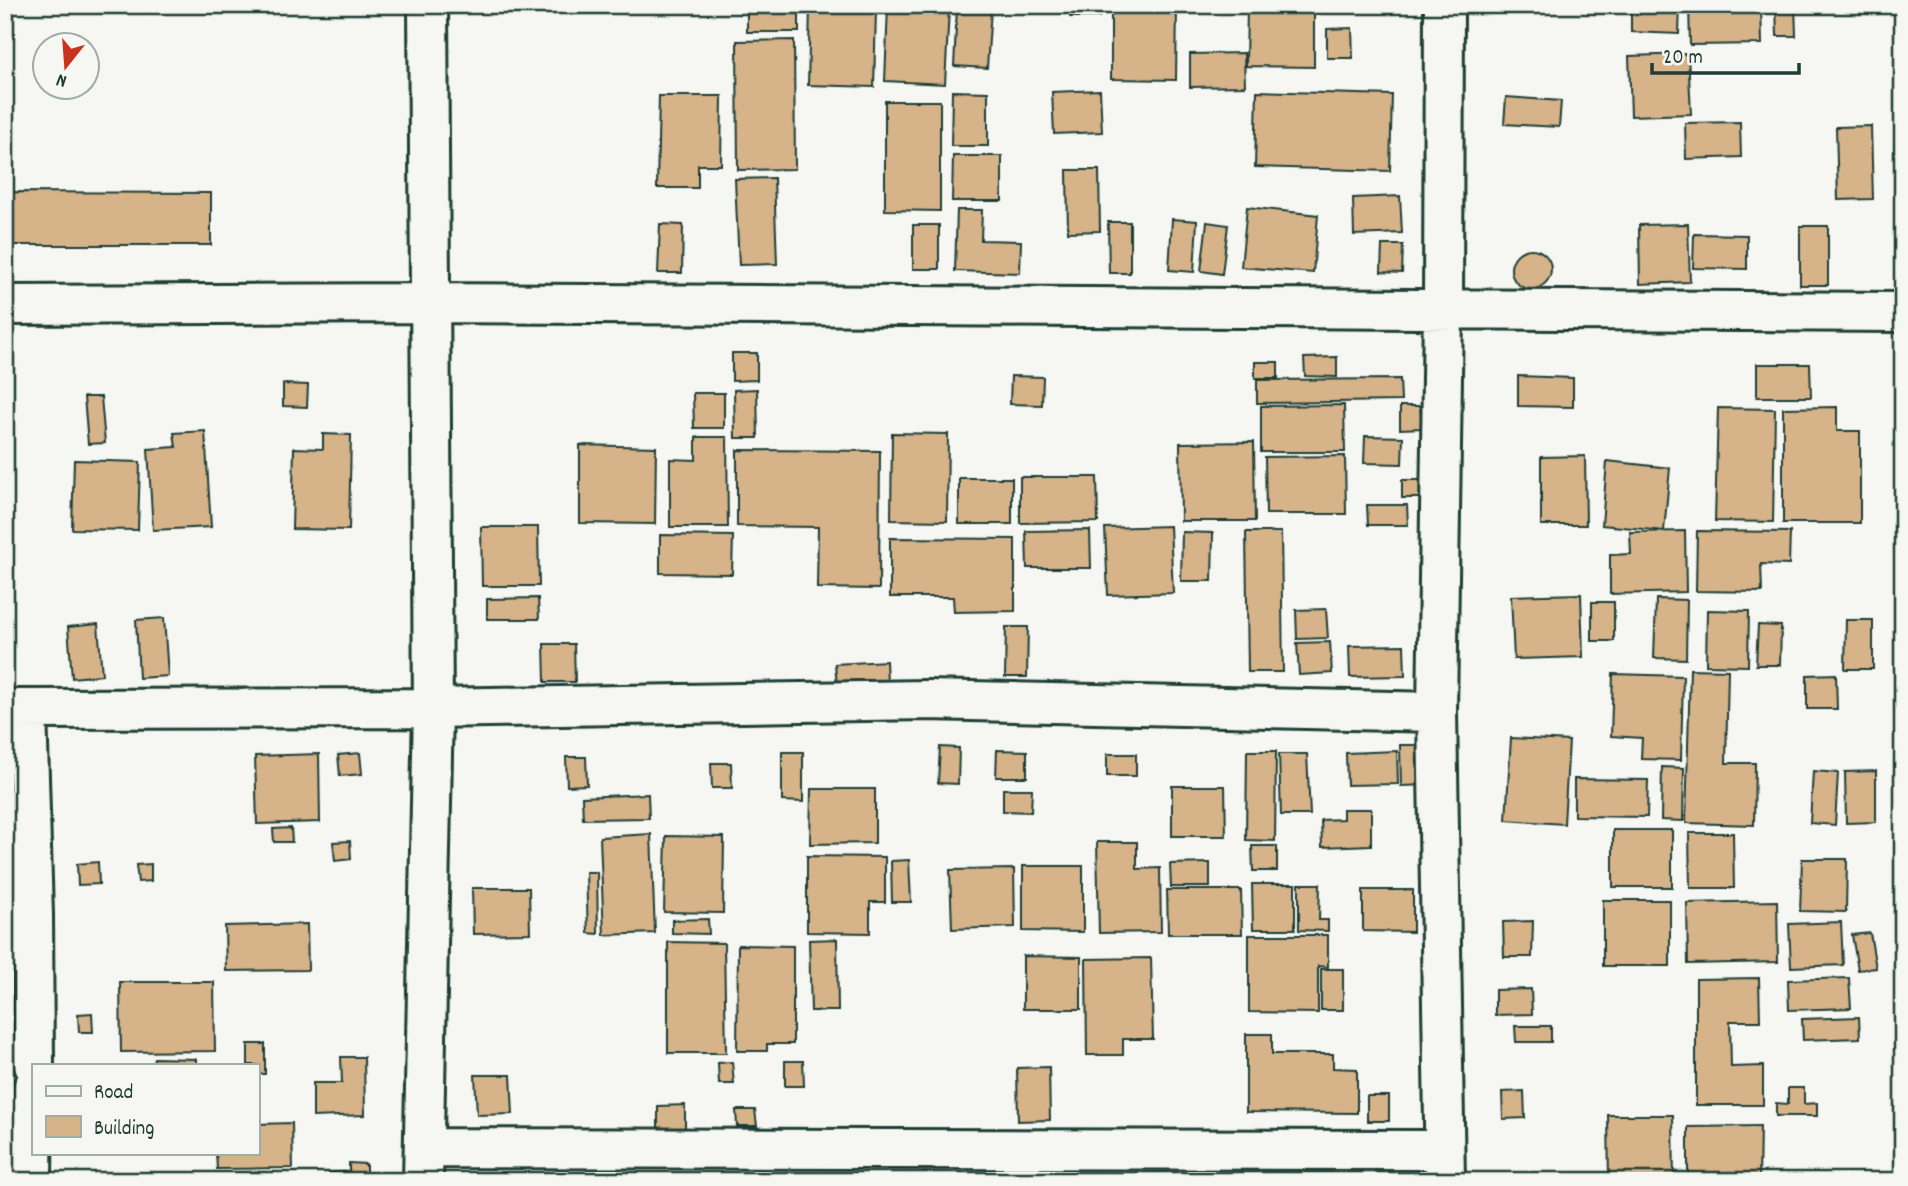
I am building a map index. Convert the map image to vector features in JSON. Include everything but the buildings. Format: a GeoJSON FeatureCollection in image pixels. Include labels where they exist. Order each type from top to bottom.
{"type":"FeatureCollection","features":[{"type":"Feature","properties":{"kind":"street"},"geometry":{"type":"LineString","coordinates":[[428,5],[433,708],[424,1164],[1444,1166],[1437,712],[1444,5]]}},
{"type":"Feature","properties":{"kind":"street"},"geometry":{"type":"LineString","coordinates":[[5,304],[429,303],[1903,312]]}},
{"type":"Feature","properties":{"kind":"street"},"geometry":{"type":"LineString","coordinates":[[34,1064],[33,915],[16,709],[433,708],[926,700],[1437,712]]}},
{"type":"Feature","properties":{"kind":"street"},"geometry":{"type":"LineString","coordinates":[[32,1154],[32,1181]]}}]}
